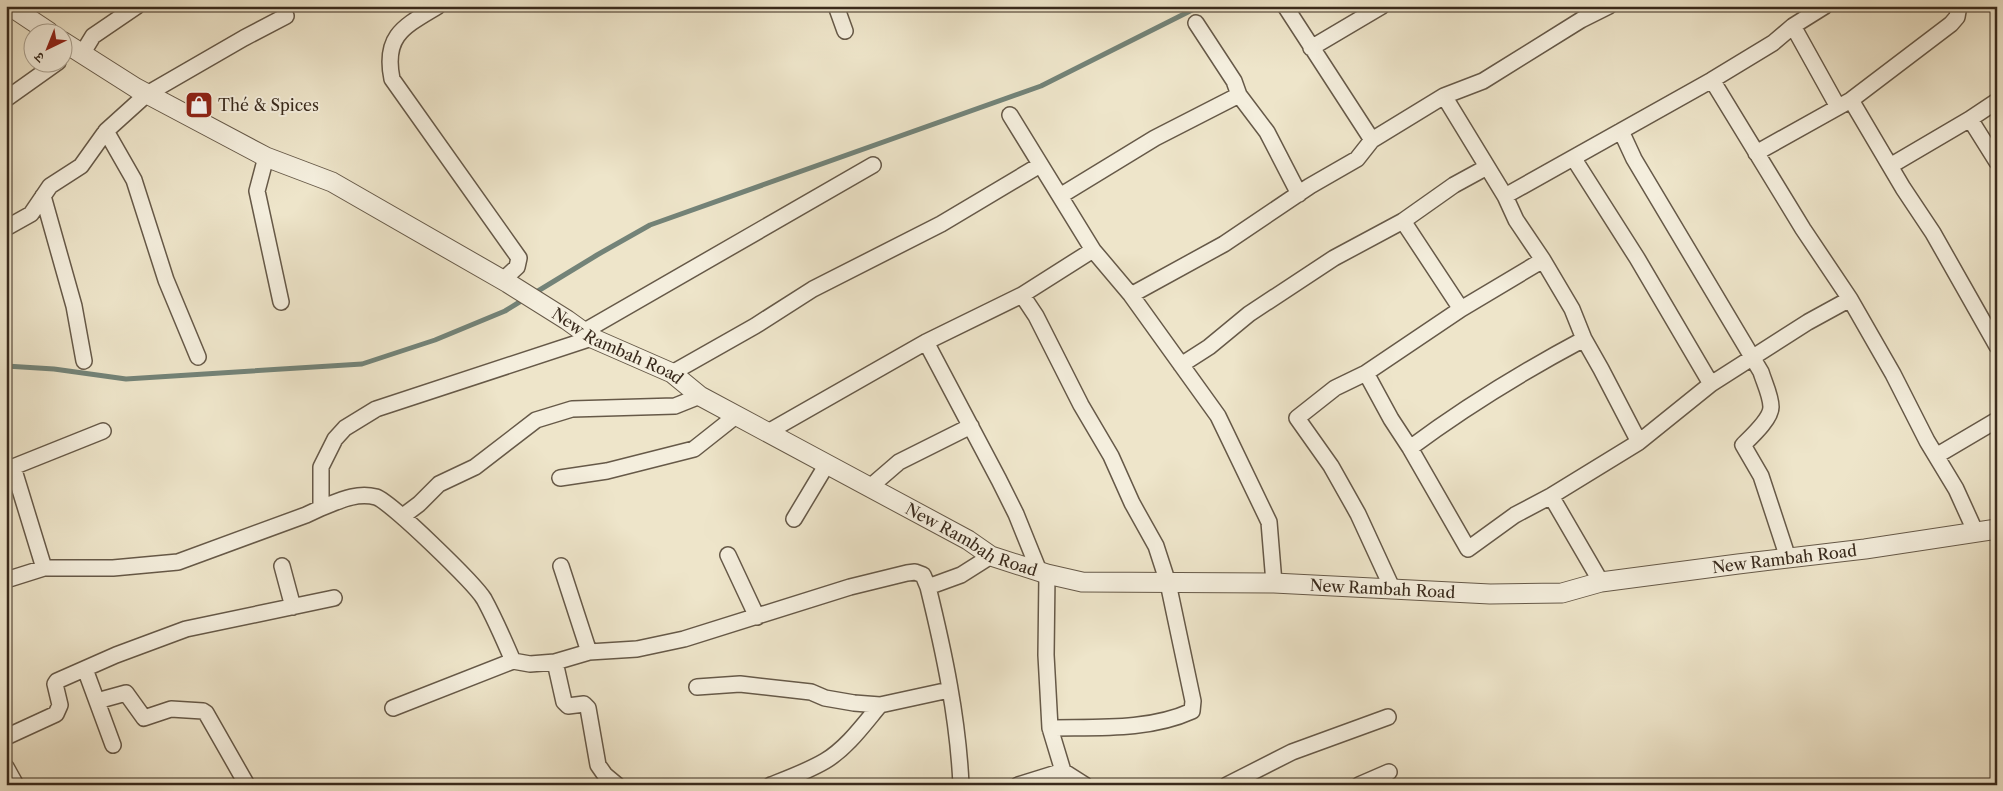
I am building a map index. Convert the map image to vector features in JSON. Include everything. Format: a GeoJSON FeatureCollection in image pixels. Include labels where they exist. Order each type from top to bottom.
{"type":"FeatureCollection","features":[{"type":"Feature","properties":{"kind":"street"},"geometry":{"type":"LineString","coordinates":[[10,6],[34,22]]}},
{"type":"Feature","properties":{"kind":"street"},"geometry":{"type":"LineString","coordinates":[[72,50],[138,6]]}},
{"type":"Feature","properties":{"kind":"street"},"geometry":{"type":"LineString","coordinates":[[438,6],[406,25],[393,42],[388,62],[392,79],[519,258],[517,267],[506,281]]}},
{"type":"Feature","properties":{"kind":"street"},"geometry":{"type":"LineString","coordinates":[[836,6],[845,31]]}},
{"type":"Feature","properties":{"kind":"street"},"geometry":{"type":"LineString","coordinates":[[1284,6],[1342,91],[1372,140]]}},
{"type":"Feature","properties":{"kind":"street"},"geometry":{"type":"LineString","coordinates":[[1311,48],[1382,6]]}},
{"type":"Feature","properties":{"kind":"street"},"geometry":{"type":"LineString","coordinates":[[1131,295],[1224,244],[1299,194],[1357,159],[1372,140],[1444,96],[1483,81],[1581,20],[1608,6]]}},
{"type":"Feature","properties":{"kind":"street"},"geometry":{"type":"LineString","coordinates":[[1756,153],[1844,103],[1951,24],[1957,17],[1959,6]]}},
{"type":"Feature","properties":{"kind":"street"},"geometry":{"type":"LineString","coordinates":[[1505,196],[1712,80],[1773,43],[1793,26],[1824,7]]}},
{"type":"Feature","properties":{"kind":"street"},"geometry":{"type":"LineString","coordinates":[[6,228],[31,214],[50,186],[81,166],[106,131],[147,94],[286,16]]}},
{"type":"Feature","properties":{"kind":"street"},"geometry":{"type":"LineString","coordinates":[[1196,24],[1234,81],[1239,95],[1267,132],[1299,194]]}},
{"type":"Feature","properties":{"kind":"street"},"geometry":{"type":"LineString","coordinates":[[1793,26],[1844,103],[1890,166],[1933,233],[1997,346]]}},
{"type":"Feature","properties":{"kind":"street","name":"New Rambah Road"},"geometry":{"type":"LineString","coordinates":[[72,52],[266,157],[332,182],[506,281],[587,335],[672,373],[700,396],[737,414],[968,540],[991,556],[1082,582],[1274,583],[1490,594],[1562,593],[1600,582],[1865,549],[1997,529]]}},
{"type":"Feature","properties":{"kind":"street"},"geometry":{"type":"LineString","coordinates":[[6,98],[44,72]]}},
{"type":"Feature","properties":{"kind":"street"},"geometry":{"type":"LineString","coordinates":[[1712,80],[1803,229],[1850,299],[1956,489],[1976,533]]}},
{"type":"Feature","properties":{"kind":"street"},"geometry":{"type":"LineString","coordinates":[[1060,196],[1156,138],[1239,95]]}},
{"type":"Feature","properties":{"kind":"street"},"geometry":{"type":"LineString","coordinates":[[1444,96],[1505,196],[1516,220],[1543,260],[1572,309],[1584,339],[1602,368],[1639,442]]}},
{"type":"Feature","properties":{"kind":"street"},"geometry":{"type":"LineString","coordinates":[[1890,166],[1997,101]]}},
{"type":"Feature","properties":{"kind":"street"},"geometry":{"type":"LineString","coordinates":[[1010,115],[1093,250],[1131,295],[1218,416],[1269,522],[1274,583]]}},
{"type":"Feature","properties":{"kind":"street"},"geometry":{"type":"LineString","coordinates":[[1970,119],[1997,162]]}},
{"type":"Feature","properties":{"kind":"street"},"geometry":{"type":"LineString","coordinates":[[106,131],[134,180],[163,273],[198,357]]}},
{"type":"Feature","properties":{"kind":"street"},"geometry":{"type":"LineString","coordinates":[[1621,131],[1639,167],[1761,372],[1771,406],[1770,413],[1756,432],[1743,445],[1761,476],[1788,558]]}},
{"type":"Feature","properties":{"kind":"street"},"geometry":{"type":"LineString","coordinates":[[266,157],[257,191],[282,302]]}},
{"type":"Feature","properties":{"kind":"street"},"geometry":{"type":"LineString","coordinates":[[1574,158],[1637,258],[1711,384]]}},
{"type":"Feature","properties":{"kind":"street"},"geometry":{"type":"LineString","coordinates":[[321,508],[321,467],[335,439],[351,424],[376,409],[587,335],[873,165]]}},
{"type":"Feature","properties":{"kind":"street"},"geometry":{"type":"LineString","coordinates":[[672,373],[755,326],[812,289],[941,224],[1040,165]]}},
{"type":"Feature","properties":{"kind":"street"},"geometry":{"type":"LineString","coordinates":[[1181,365],[1209,347],[1249,314],[1334,258],[1403,221],[1454,185],[1486,167]]}},
{"type":"Feature","properties":{"kind":"street"},"geometry":{"type":"LineString","coordinates":[[43,196],[74,306],[84,361]]}},
{"type":"Feature","properties":{"kind":"street"},"geometry":{"type":"LineString","coordinates":[[1403,221],[1461,309]]}},
{"type":"Feature","properties":{"kind":"street"},"geometry":{"type":"LineString","coordinates":[[768,432],[926,342],[1022,295],[1093,250]]}},
{"type":"Feature","properties":{"kind":"street"},"geometry":{"type":"LineString","coordinates":[[1393,590],[1358,514],[1330,466],[1297,418],[1335,388],[1366,373],[1461,309],[1543,260]]}},
{"type":"Feature","properties":{"kind":"street"},"geometry":{"type":"LineString","coordinates":[[1022,295],[1036,316],[1080,405],[1111,456],[1132,504],[1156,546],[1168,582],[1193,701],[1192,711],[1181,716],[1148,724],[1050,728]]}},
{"type":"Feature","properties":{"kind":"street"},"geometry":{"type":"LineString","coordinates":[[1366,373],[1390,419],[1410,448],[1468,549],[1516,515],[1551,496],[1639,442],[1711,384],[1808,322],[1850,299]]}},
{"type":"Feature","properties":{"kind":"street"},"geometry":{"type":"LineString","coordinates":[[1410,448],[1443,423],[1584,339]]}},
{"type":"Feature","properties":{"kind":"street"},"geometry":{"type":"LineString","coordinates":[[926,342],[1016,514],[1043,572],[1050,728],[1063,771],[1085,785]]}},
{"type":"Feature","properties":{"kind":"street"},"geometry":{"type":"LineString","coordinates":[[403,516],[419,504],[439,484],[475,467],[536,420],[572,409],[674,406],[700,396]]}},
{"type":"Feature","properties":{"kind":"street"},"geometry":{"type":"LineString","coordinates":[[560,478],[607,471],[694,449],[737,414]]}},
{"type":"Feature","properties":{"kind":"street"},"geometry":{"type":"LineString","coordinates":[[1936,456],[1997,420]]}},
{"type":"Feature","properties":{"kind":"street"},"geometry":{"type":"LineString","coordinates":[[870,487],[899,462],[971,426]]}},
{"type":"Feature","properties":{"kind":"street"},"geometry":{"type":"LineString","coordinates":[[44,568],[10,468],[103,431]]}},
{"type":"Feature","properties":{"kind":"street"},"geometry":{"type":"LineString","coordinates":[[794,519],[827,464]]}},
{"type":"Feature","properties":{"kind":"street"},"geometry":{"type":"LineString","coordinates":[[6,580],[44,568],[113,568],[178,562],[355,494],[376,497],[385,501],[403,516],[483,597],[513,661]]}},
{"type":"Feature","properties":{"kind":"street"},"geometry":{"type":"LineString","coordinates":[[1551,496],[1600,582]]}},
{"type":"Feature","properties":{"kind":"street"},"geometry":{"type":"LineString","coordinates":[[728,556],[757,617]]}},
{"type":"Feature","properties":{"kind":"street"},"geometry":{"type":"LineString","coordinates":[[928,587],[961,574],[991,556]]}},
{"type":"Feature","properties":{"kind":"street"},"geometry":{"type":"LineString","coordinates":[[282,566],[293,607]]}},
{"type":"Feature","properties":{"kind":"street"},"geometry":{"type":"LineString","coordinates":[[561,566],[589,652]]}},
{"type":"Feature","properties":{"kind":"street"},"geometry":{"type":"LineString","coordinates":[[393,708],[513,661],[530,664],[555,662],[589,652],[637,649],[684,639],[850,587],[915,572],[923,574],[928,587],[942,645],[960,764],[961,785]]}},
{"type":"Feature","properties":{"kind":"street"},"geometry":{"type":"LineString","coordinates":[[6,737],[56,714],[60,705],[55,684],[57,681],[116,655],[186,629],[334,598]]}},
{"type":"Feature","properties":{"kind":"street"},"geometry":{"type":"LineString","coordinates":[[555,662],[564,702],[568,706],[584,704],[588,708],[598,765],[605,775],[617,785]]}},
{"type":"Feature","properties":{"kind":"street"},"geometry":{"type":"LineString","coordinates":[[86,669],[113,745]]}},
{"type":"Feature","properties":{"kind":"street"},"geometry":{"type":"LineString","coordinates":[[697,687],[740,684],[811,692],[825,698],[880,705],[949,690]]}},
{"type":"Feature","properties":{"kind":"street"},"geometry":{"type":"LineString","coordinates":[[97,700],[126,693],[144,718],[171,709],[203,711],[206,713],[248,785]]}},
{"type":"Feature","properties":{"kind":"street"},"geometry":{"type":"LineString","coordinates":[[771,785],[827,760],[844,746],[880,705]]}},
{"type":"Feature","properties":{"kind":"street"},"geometry":{"type":"LineString","coordinates":[[1227,785],[1292,752],[1388,717]]}},
{"type":"Feature","properties":{"kind":"street"},"geometry":{"type":"LineString","coordinates":[[6,767],[16,785]]}},
{"type":"Feature","properties":{"kind":"street"},"geometry":{"type":"LineString","coordinates":[[1018,785],[1063,771]]}},
{"type":"Feature","properties":{"kind":"street"},"geometry":{"type":"LineString","coordinates":[[1359,785],[1389,772]]}},
{"type":"Feature","properties":{"kind":"waterway"},"geometry":{"type":"LineString","coordinates":[[533,294],[650,225],[1041,86],[1200,6]]}},
{"type":"Feature","properties":{"kind":"waterway"},"geometry":{"type":"LineString","coordinates":[[6,366],[54,369],[126,379],[362,364],[435,340],[505,311],[526,298]]}},
{"type":"Feature","properties":{"kind":"place","name":"Thé & Spices"},"geometry":{"type":"Point","coordinates":[199,105]}}]}
